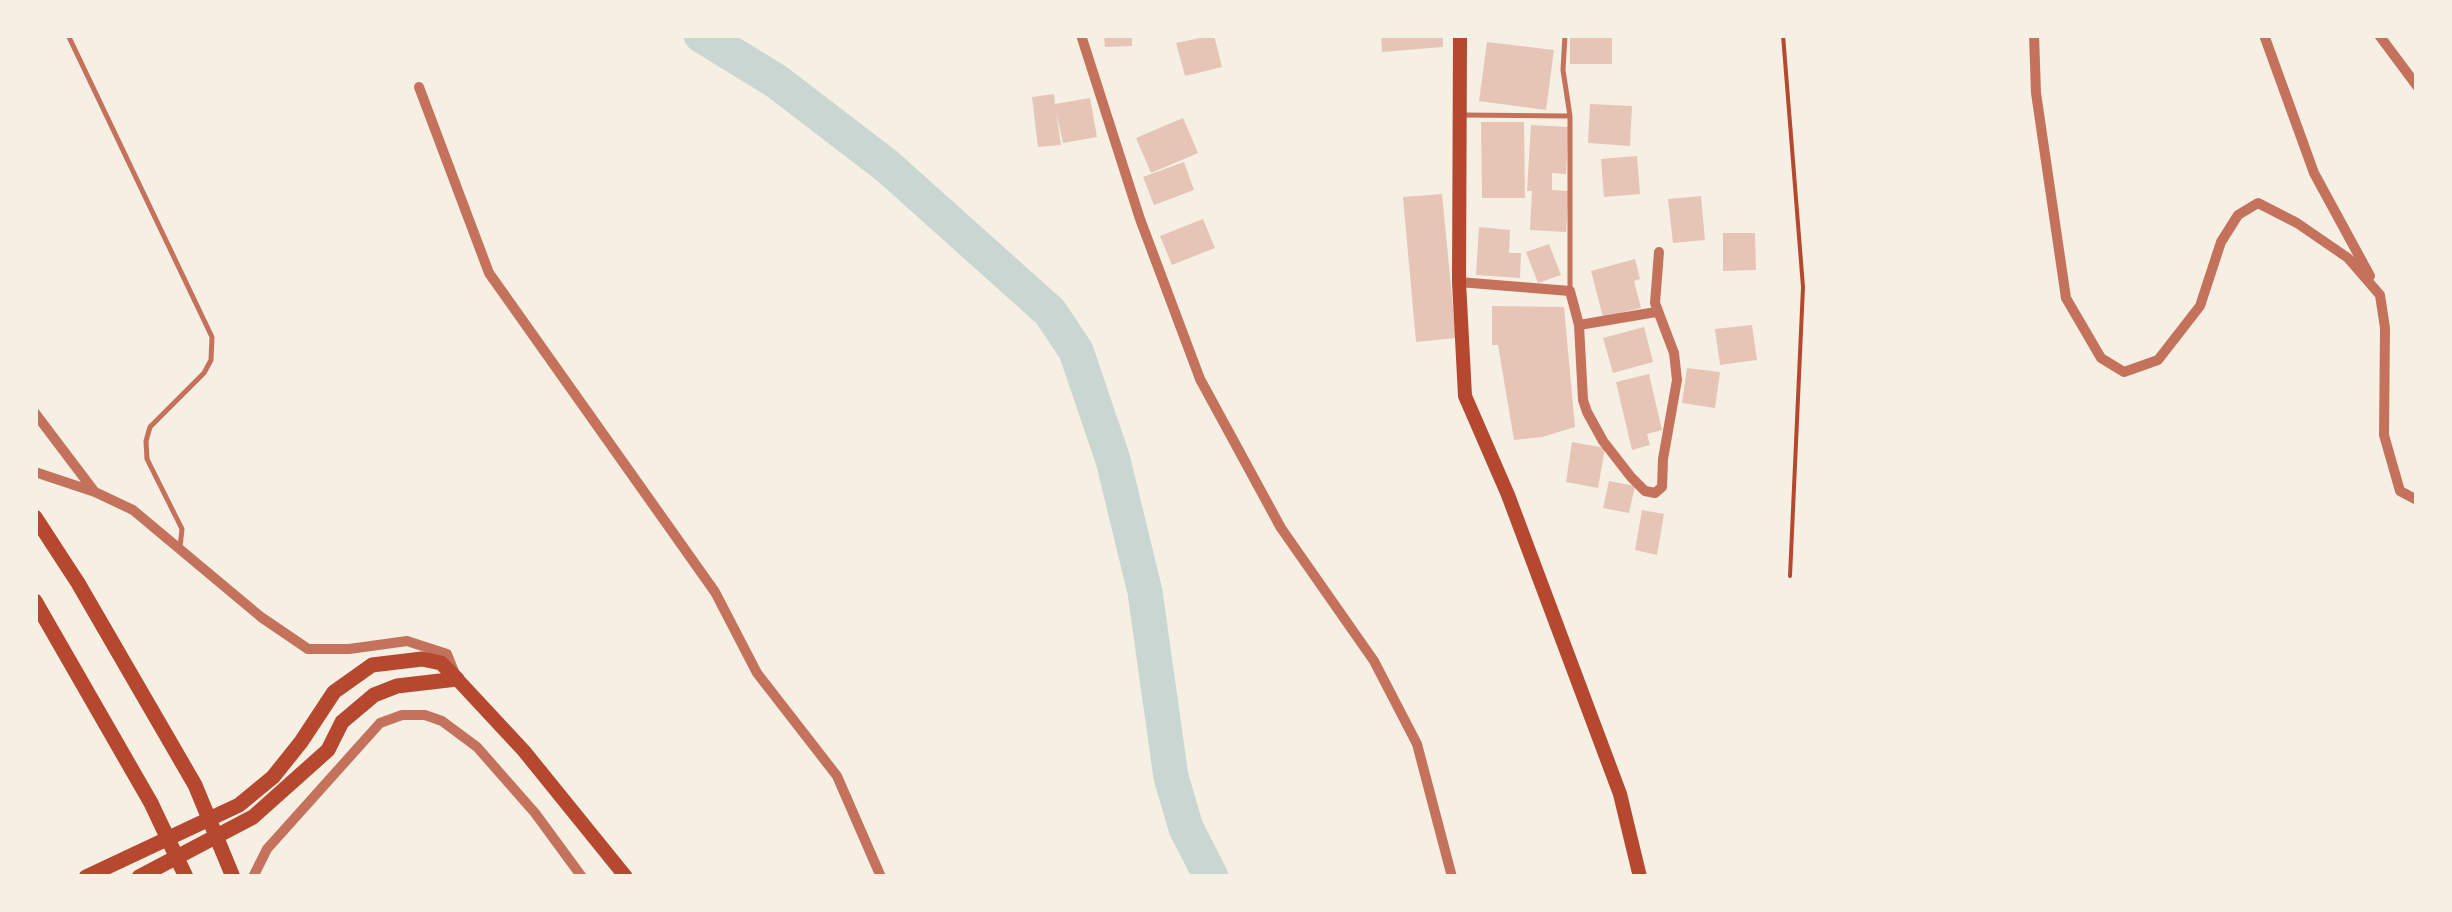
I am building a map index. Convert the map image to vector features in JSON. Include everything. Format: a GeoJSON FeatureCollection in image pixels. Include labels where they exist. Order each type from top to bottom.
{"type":"FeatureCollection","features":[{"type":"Feature","properties":{"kind":"highway"},"geometry":{"type":"LineString","coordinates":[[35,517],[78,583],[195,785],[231,871]]}},
{"type":"Feature","properties":{"kind":"highway"},"geometry":{"type":"LineString","coordinates":[[35,601],[150,803],[186,877]]}},
{"type":"Feature","properties":{"kind":"highway"},"geometry":{"type":"LineString","coordinates":[[86,877],[238,805],[272,777],[334,692],[372,665],[422,659],[441,663],[457,679]]}},
{"type":"Feature","properties":{"kind":"highway"},"geometry":{"type":"LineString","coordinates":[[138,877],[253,817],[328,750],[342,722],[374,695],[398,686],[457,679]]}},
{"type":"Feature","properties":{"kind":"main road"},"geometry":{"type":"LineString","coordinates":[[1460,35],[1458,282],[1465,396],[1508,495],[1620,794],[1640,877]]}},
{"type":"Feature","properties":{"kind":"main road"},"geometry":{"type":"LineString","coordinates":[[457,679],[524,751],[626,877]]}},
{"type":"Feature","properties":{"kind":"street"},"geometry":{"type":"LineString","coordinates":[[1080,35],[1140,218],[1200,379],[1281,528],[1374,660],[1417,744],[1452,877]]}},
{"type":"Feature","properties":{"kind":"street"},"geometry":{"type":"LineString","coordinates":[[2034,35],[2036,93],[2066,298],[2101,358],[2124,372],[2158,360],[2200,306],[2221,242],[2238,215],[2258,204],[2297,223],[2348,258],[2380,295]]}},
{"type":"Feature","properties":{"kind":"street"},"geometry":{"type":"LineString","coordinates":[[2264,35],[2314,173],[2380,295],[2386,328],[2384,435],[2400,491],[2417,500]]}},
{"type":"Feature","properties":{"kind":"street"},"geometry":{"type":"LineString","coordinates":[[2379,35],[2417,86]]}},
{"type":"Feature","properties":{"kind":"street"},"geometry":{"type":"LineString","coordinates":[[419,88],[489,273],[716,592],[758,673],[837,776],[881,877]]}},
{"type":"Feature","properties":{"kind":"street"},"geometry":{"type":"LineString","coordinates":[[1458,282],[1570,292],[1579,324],[1586,412],[1602,441],[1631,477],[1654,493],[1664,480],[1663,459],[1677,380],[1674,353],[1656,312],[1659,252]]}},
{"type":"Feature","properties":{"kind":"street"},"geometry":{"type":"LineString","coordinates":[[1579,324],[1656,312]]}},
{"type":"Feature","properties":{"kind":"street"},"geometry":{"type":"LineString","coordinates":[[35,412],[95,492]]}},
{"type":"Feature","properties":{"kind":"street"},"geometry":{"type":"LineString","coordinates":[[35,472],[134,510],[260,617],[308,649],[349,649],[407,641],[447,654],[457,679]]}},
{"type":"Feature","properties":{"kind":"street"},"geometry":{"type":"LineString","coordinates":[[253,877],[267,849],[380,723],[402,715],[425,714],[442,721],[477,747],[582,877]]}},
{"type":"Feature","properties":{"kind":"lane"},"geometry":{"type":"LineString","coordinates":[[68,35],[212,337],[211,360],[204,373],[150,427],[146,442],[147,459],[182,529],[180,547]]}},
{"type":"Feature","properties":{"kind":"lane"},"geometry":{"type":"LineString","coordinates":[[1565,35],[1563,70],[1570,116],[1570,292]]}},
{"type":"Feature","properties":{"kind":"lane"},"geometry":{"type":"LineString","coordinates":[[1459,115],[1570,116]]}},
{"type":"Feature","properties":{"kind":"path"},"geometry":{"type":"LineString","coordinates":[[1783,35],[1803,288],[1790,576]]}},
{"type":"Feature","properties":{"kind":"building"},"geometry":{"type":"Polygon","coordinates":[[[1104,35],[1132,35],[1132,46],[1105,47],[1104,35]]]}},
{"type":"Feature","properties":{"kind":"building"},"geometry":{"type":"Polygon","coordinates":[[[1214,35],[1222,67],[1185,76],[1176,43],[1214,35]]]}},
{"type":"Feature","properties":{"kind":"building"},"geometry":{"type":"Polygon","coordinates":[[[1381,35],[1443,35],[1443,47],[1382,52],[1381,35]]]}},
{"type":"Feature","properties":{"kind":"building"},"geometry":{"type":"Polygon","coordinates":[[[1570,35],[1612,35],[1612,64],[1570,64],[1570,35]]]}},
{"type":"Feature","properties":{"kind":"building"},"geometry":{"type":"Polygon","coordinates":[[[1487,42],[1554,50],[1546,110],[1479,101],[1487,42]]]}},
{"type":"Feature","properties":{"kind":"building"},"geometry":{"type":"Polygon","coordinates":[[[1054,94],[1055,104],[1090,98],[1097,137],[1063,143],[1056,112],[1061,145],[1038,147],[1032,97],[1054,94]]]}},
{"type":"Feature","properties":{"kind":"building"},"geometry":{"type":"Polygon","coordinates":[[[1590,104],[1632,106],[1630,146],[1588,143],[1590,104]]]}},
{"type":"Feature","properties":{"kind":"building"},"geometry":{"type":"Polygon","coordinates":[[[1183,118],[1198,153],[1151,173],[1136,138],[1183,118]]]}},
{"type":"Feature","properties":{"kind":"building"},"geometry":{"type":"Polygon","coordinates":[[[1481,122],[1524,122],[1525,198],[1482,198],[1481,122]]]}},
{"type":"Feature","properties":{"kind":"building"},"geometry":{"type":"Polygon","coordinates":[[[1531,125],[1569,127],[1566,174],[1552,173],[1552,190],[1569,191],[1566,232],[1530,230],[1532,191],[1527,191],[1531,125]]]}},
{"type":"Feature","properties":{"kind":"building"},"geometry":{"type":"Polygon","coordinates":[[[1637,156],[1640,194],[1604,197],[1601,159],[1637,156]]]}},
{"type":"Feature","properties":{"kind":"building"},"geometry":{"type":"Polygon","coordinates":[[[1184,162],[1194,190],[1154,205],[1143,177],[1184,162]]]}},
{"type":"Feature","properties":{"kind":"building"},"geometry":{"type":"Polygon","coordinates":[[[1442,194],[1456,338],[1416,342],[1403,197],[1442,194]]]}},
{"type":"Feature","properties":{"kind":"building"},"geometry":{"type":"Polygon","coordinates":[[[1701,196],[1705,240],[1673,243],[1668,199],[1701,196]]]}},
{"type":"Feature","properties":{"kind":"building"},"geometry":{"type":"Polygon","coordinates":[[[1203,219],[1215,248],[1172,265],[1160,236],[1203,219]]]}},
{"type":"Feature","properties":{"kind":"building"},"geometry":{"type":"Polygon","coordinates":[[[1479,227],[1510,230],[1509,253],[1521,253],[1520,278],[1476,275],[1479,227]]]}},
{"type":"Feature","properties":{"kind":"building"},"geometry":{"type":"Polygon","coordinates":[[[1723,233],[1755,233],[1756,270],[1723,271],[1723,233]]]}},
{"type":"Feature","properties":{"kind":"building"},"geometry":{"type":"Polygon","coordinates":[[[1549,244],[1561,275],[1538,283],[1526,252],[1549,244]]]}},
{"type":"Feature","properties":{"kind":"building"},"geometry":{"type":"Polygon","coordinates":[[[1635,259],[1640,279],[1634,281],[1641,308],[1603,317],[1591,271],[1635,259]]]}},
{"type":"Feature","properties":{"kind":"building"},"geometry":{"type":"Polygon","coordinates":[[[1492,306],[1564,307],[1575,427],[1514,440],[1498,345],[1492,345],[1492,306]]]}},
{"type":"Feature","properties":{"kind":"building"},"geometry":{"type":"Polygon","coordinates":[[[1752,325],[1757,360],[1720,365],[1715,329],[1752,325]]]}},
{"type":"Feature","properties":{"kind":"building"},"geometry":{"type":"Polygon","coordinates":[[[1644,327],[1653,362],[1613,373],[1603,338],[1644,327]]]}},
{"type":"Feature","properties":{"kind":"building"},"geometry":{"type":"Polygon","coordinates":[[[1687,368],[1720,372],[1715,408],[1682,403],[1687,368]]]}},
{"type":"Feature","properties":{"kind":"building"},"geometry":{"type":"Polygon","coordinates":[[[1649,374],[1662,430],[1647,434],[1650,445],[1632,450],[1616,382],[1649,374]]]}},
{"type":"Feature","properties":{"kind":"building"},"geometry":{"type":"Polygon","coordinates":[[[1572,442],[1605,448],[1598,488],[1566,482],[1572,442]]]}},
{"type":"Feature","properties":{"kind":"building"},"geometry":{"type":"Polygon","coordinates":[[[1609,481],[1635,486],[1629,513],[1603,508],[1609,481]]]}},
{"type":"Feature","properties":{"kind":"building"},"geometry":{"type":"Polygon","coordinates":[[[1642,510],[1664,514],[1657,555],[1635,550],[1642,510]]]}},
{"type":"Feature","properties":{"kind":"waterway"},"geometry":{"type":"LineString","coordinates":[[701,35],[776,81],[887,166],[1050,312],[1076,351],[1113,460],[1145,592],[1171,777],[1186,828],[1211,877]]}}]}
